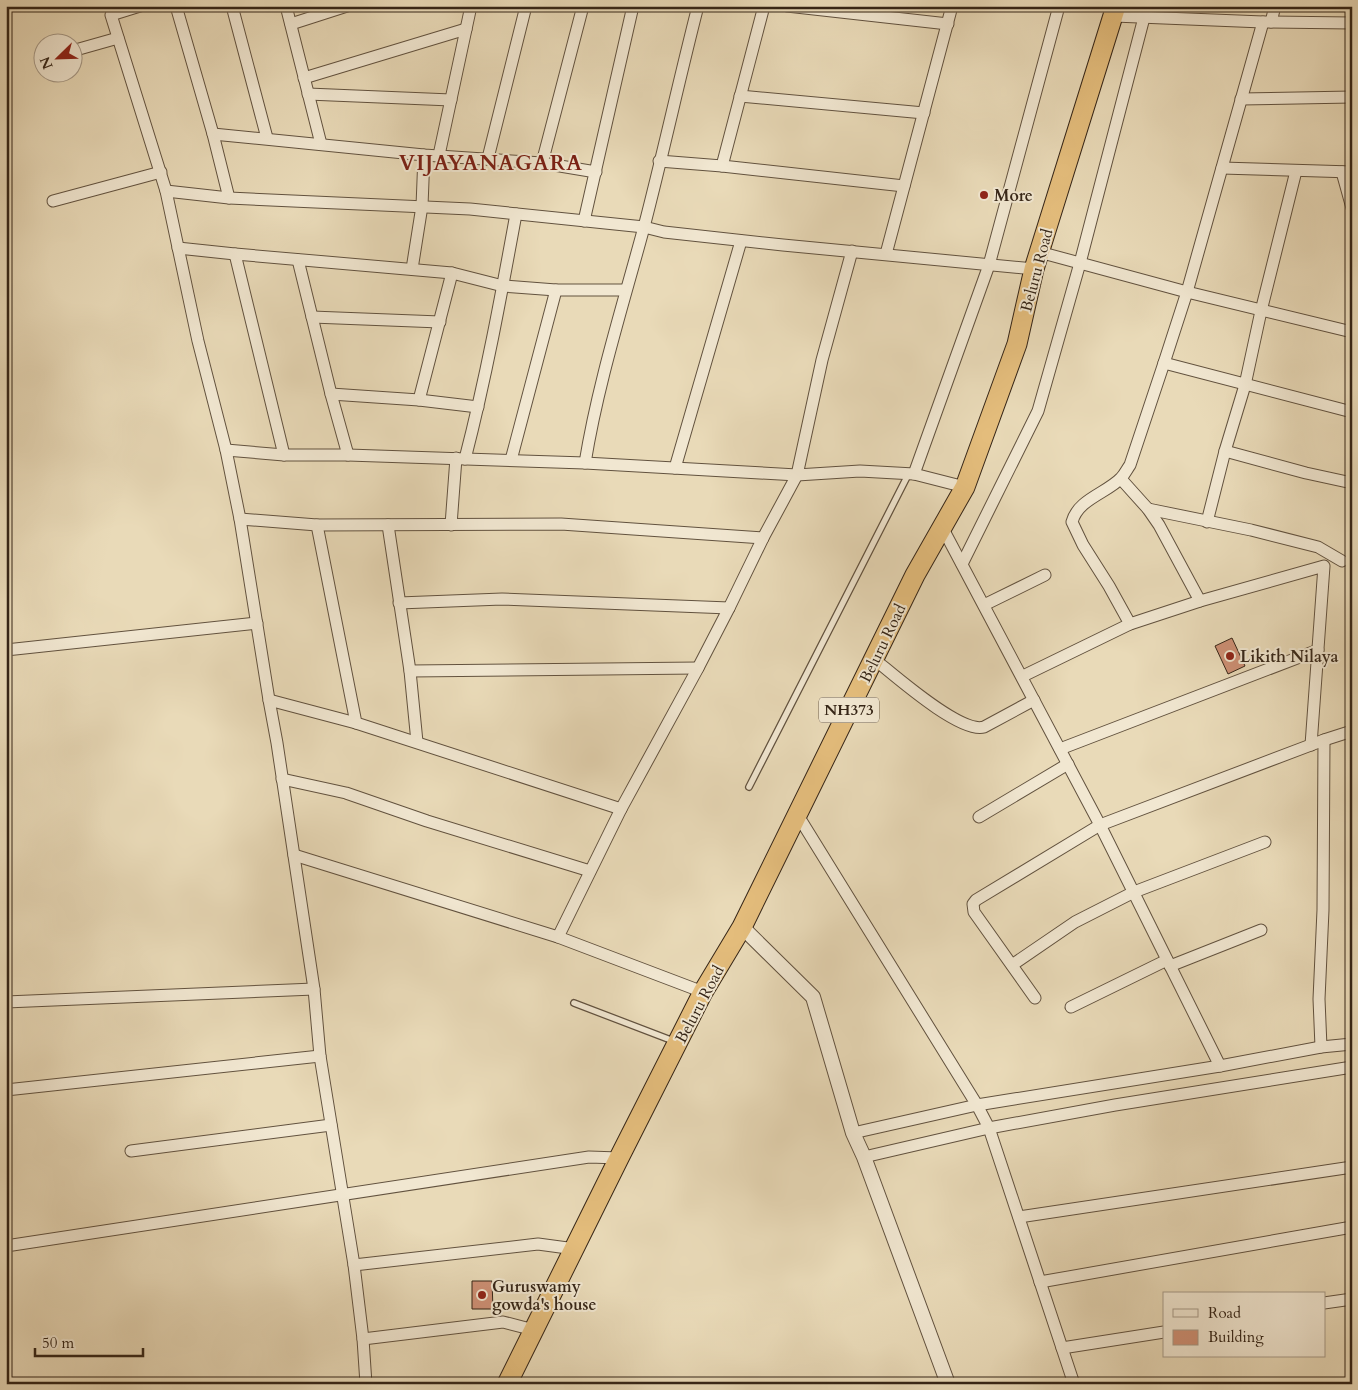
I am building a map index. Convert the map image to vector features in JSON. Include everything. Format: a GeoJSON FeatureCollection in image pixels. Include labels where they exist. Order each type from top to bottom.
{"type":"FeatureCollection","features":[{"type":"Feature","properties":{"kind":"highway","name":"Beluru Road"},"geometry":{"type":"LineString","coordinates":[[507,1384],[703,992],[742,927],[915,576],[964,487],[1017,344],[1036,261],[1115,11]]}},
{"type":"Feature","properties":{"kind":"street"},"geometry":{"type":"LineString","coordinates":[[140,6],[109,10],[166,191],[198,341],[226,450],[240,519],[314,989],[320,1056],[354,1265],[363,1338],[366,1384]]}},
{"type":"Feature","properties":{"kind":"street"},"geometry":{"type":"LineString","coordinates":[[176,6],[213,134],[228,198]]}},
{"type":"Feature","properties":{"kind":"street"},"geometry":{"type":"LineString","coordinates":[[232,6],[267,138]]}},
{"type":"Feature","properties":{"kind":"street"},"geometry":{"type":"LineString","coordinates":[[286,6],[321,144]]}},
{"type":"Feature","properties":{"kind":"street"},"geometry":{"type":"LineString","coordinates":[[291,24],[347,6]]}},
{"type":"Feature","properties":{"kind":"street"},"geometry":{"type":"LineString","coordinates":[[439,155],[471,6]]}},
{"type":"Feature","properties":{"kind":"street"},"geometry":{"type":"LineString","coordinates":[[488,158],[526,6]]}},
{"type":"Feature","properties":{"kind":"street"},"geometry":{"type":"LineString","coordinates":[[542,162],[583,6]]}},
{"type":"Feature","properties":{"kind":"street"},"geometry":{"type":"LineString","coordinates":[[584,221],[633,6]]}},
{"type":"Feature","properties":{"kind":"street"},"geometry":{"type":"LineString","coordinates":[[586,463],[590,431],[625,290],[644,227],[698,6]]}},
{"type":"Feature","properties":{"kind":"street"},"geometry":{"type":"LineString","coordinates":[[722,166],[764,6]]}},
{"type":"Feature","properties":{"kind":"street"},"geometry":{"type":"LineString","coordinates":[[787,6],[948,24]]}},
{"type":"Feature","properties":{"kind":"street"},"geometry":{"type":"LineString","coordinates":[[886,254],[952,6]]}},
{"type":"Feature","properties":{"kind":"street"},"geometry":{"type":"LineString","coordinates":[[912,473],[989,264],[1059,6]]}},
{"type":"Feature","properties":{"kind":"street"},"geometry":{"type":"LineString","coordinates":[[1130,624],[1083,545],[1072,522],[1074,516],[1088,500],[1121,478],[1130,465],[1187,292],[1241,99],[1267,22],[1275,6]]}},
{"type":"Feature","properties":{"kind":"street"},"geometry":{"type":"LineString","coordinates":[[1115,11],[1267,22],[1352,23]]}},
{"type":"Feature","properties":{"kind":"street"},"geometry":{"type":"LineString","coordinates":[[962,564],[1038,411],[1080,263],[1146,12]]}},
{"type":"Feature","properties":{"kind":"street"},"geometry":{"type":"LineString","coordinates":[[304,78],[466,29]]}},
{"type":"Feature","properties":{"kind":"street"},"geometry":{"type":"LineString","coordinates":[[82,48],[118,38]]}},
{"type":"Feature","properties":{"kind":"street"},"geometry":{"type":"LineString","coordinates":[[308,94],[451,100]]}},
{"type":"Feature","properties":{"kind":"street"},"geometry":{"type":"LineString","coordinates":[[740,96],[924,113]]}},
{"type":"Feature","properties":{"kind":"street"},"geometry":{"type":"LineString","coordinates":[[1241,99],[1352,98]]}},
{"type":"Feature","properties":{"kind":"street"},"geometry":{"type":"LineString","coordinates":[[213,134],[424,155],[542,162],[596,172]]}},
{"type":"Feature","properties":{"kind":"street"},"geometry":{"type":"LineString","coordinates":[[412,269],[422,206],[424,155]]}},
{"type":"Feature","properties":{"kind":"street"},"geometry":{"type":"LineString","coordinates":[[659,161],[904,186]]}},
{"type":"Feature","properties":{"kind":"street"},"geometry":{"type":"LineString","coordinates":[[1222,168],[1347,172],[1352,208]]}},
{"type":"Feature","properties":{"kind":"street"},"geometry":{"type":"LineString","coordinates":[[1207,522],[1245,385],[1261,311],[1296,171]]}},
{"type":"Feature","properties":{"kind":"street"},"geometry":{"type":"LineString","coordinates":[[53,201],[161,172]]}},
{"type":"Feature","properties":{"kind":"street"},"geometry":{"type":"LineString","coordinates":[[166,191],[228,198],[470,209],[644,227],[664,232],[989,264],[1036,261],[1080,263],[1261,311],[1352,332]]}},
{"type":"Feature","properties":{"kind":"street"},"geometry":{"type":"LineString","coordinates":[[451,525],[460,458],[478,408],[516,214]]}},
{"type":"Feature","properties":{"kind":"street"},"geometry":{"type":"LineString","coordinates":[[675,468],[741,240]]}},
{"type":"Feature","properties":{"kind":"street"},"geometry":{"type":"LineString","coordinates":[[178,248],[452,273],[503,286],[556,290],[625,290]]}},
{"type":"Feature","properties":{"kind":"street"},"geometry":{"type":"LineString","coordinates":[[558,937],[621,809],[698,668],[797,475],[822,360],[852,251]]}},
{"type":"Feature","properties":{"kind":"street"},"geometry":{"type":"LineString","coordinates":[[235,254],[284,455]]}},
{"type":"Feature","properties":{"kind":"street"},"geometry":{"type":"LineString","coordinates":[[298,260],[348,455]]}},
{"type":"Feature","properties":{"kind":"street"},"geometry":{"type":"LineString","coordinates":[[420,400],[452,273]]}},
{"type":"Feature","properties":{"kind":"street"},"geometry":{"type":"LineString","coordinates":[[511,460],[556,290]]}},
{"type":"Feature","properties":{"kind":"street"},"geometry":{"type":"LineString","coordinates":[[312,317],[440,322]]}},
{"type":"Feature","properties":{"kind":"street"},"geometry":{"type":"LineString","coordinates":[[1164,363],[1352,412]]}},
{"type":"Feature","properties":{"kind":"street"},"geometry":{"type":"LineString","coordinates":[[331,394],[420,400],[478,408]]}},
{"type":"Feature","properties":{"kind":"street"},"geometry":{"type":"LineString","coordinates":[[226,450],[284,455],[348,455],[586,463],[797,475],[860,471],[912,473],[964,487]]}},
{"type":"Feature","properties":{"kind":"street"},"geometry":{"type":"LineString","coordinates":[[1226,451],[1306,473],[1352,483]]}},
{"type":"Feature","properties":{"kind":"street"},"geometry":{"type":"LineString","coordinates":[[1121,478],[1148,509],[1159,525],[1200,602]]}},
{"type":"Feature","properties":{"kind":"street"},"geometry":{"type":"LineString","coordinates":[[1148,509],[1251,530],[1318,547],[1347,559]]}},
{"type":"Feature","properties":{"kind":"street"},"geometry":{"type":"LineString","coordinates":[[240,519],[317,525],[561,524],[763,538]]}},
{"type":"Feature","properties":{"kind":"street"},"geometry":{"type":"LineString","coordinates":[[317,525],[356,723]]}},
{"type":"Feature","properties":{"kind":"street"},"geometry":{"type":"LineString","coordinates":[[388,526],[410,671],[417,742]]}},
{"type":"Feature","properties":{"kind":"street"},"geometry":{"type":"LineString","coordinates":[[942,527],[1023,676],[1100,825],[1220,1066]]}},
{"type":"Feature","properties":{"kind":"street"},"geometry":{"type":"LineString","coordinates":[[1023,676],[1130,624],[1347,559]]}},
{"type":"Feature","properties":{"kind":"street"},"geometry":{"type":"LineString","coordinates":[[1311,745],[1324,566]]}},
{"type":"Feature","properties":{"kind":"street"},"geometry":{"type":"LineString","coordinates":[[984,605],[1045,575]]}},
{"type":"Feature","properties":{"kind":"street"},"geometry":{"type":"LineString","coordinates":[[400,603],[502,598],[729,608]]}},
{"type":"Feature","properties":{"kind":"street"},"geometry":{"type":"LineString","coordinates":[[6,650],[257,623]]}},
{"type":"Feature","properties":{"kind":"street"},"geometry":{"type":"LineString","coordinates":[[1060,749],[1318,650]]}},
{"type":"Feature","properties":{"kind":"street"},"geometry":{"type":"LineString","coordinates":[[874,659],[939,710],[971,727],[984,727],[1034,700]]}},
{"type":"Feature","properties":{"kind":"street"},"geometry":{"type":"LineString","coordinates":[[410,671],[698,668]]}},
{"type":"Feature","properties":{"kind":"street"},"geometry":{"type":"LineString","coordinates":[[269,700],[356,723],[621,809]]}},
{"type":"Feature","properties":{"kind":"street"},"geometry":{"type":"LineString","coordinates":[[1035,998],[974,912],[973,904],[976,900],[1100,825],[1352,731]]}},
{"type":"Feature","properties":{"kind":"street"},"geometry":{"type":"LineString","coordinates":[[1321,1047],[1319,999],[1323,910],[1324,740]]}},
{"type":"Feature","properties":{"kind":"street"},"geometry":{"type":"LineString","coordinates":[[979,817],[1068,764]]}},
{"type":"Feature","properties":{"kind":"street"},"geometry":{"type":"LineString","coordinates":[[282,779],[346,793],[427,822],[590,871]]}},
{"type":"Feature","properties":{"kind":"street"},"geometry":{"type":"LineString","coordinates":[[798,814],[989,1128],[1074,1384]]}},
{"type":"Feature","properties":{"kind":"street"},"geometry":{"type":"LineString","coordinates":[[1012,964],[1075,922],[1134,892],[1265,842]]}},
{"type":"Feature","properties":{"kind":"street"},"geometry":{"type":"LineString","coordinates":[[294,855],[558,937],[703,992]]}},
{"type":"Feature","properties":{"kind":"street"},"geometry":{"type":"LineString","coordinates":[[742,927],[813,997],[853,1132],[948,1384]]}},
{"type":"Feature","properties":{"kind":"street"},"geometry":{"type":"LineString","coordinates":[[1071,1007],[1169,963],[1261,930]]}},
{"type":"Feature","properties":{"kind":"street"},"geometry":{"type":"LineString","coordinates":[[6,1002],[314,989]]}},
{"type":"Feature","properties":{"kind":"street"},"geometry":{"type":"LineString","coordinates":[[853,1132],[977,1106],[1220,1066],[1321,1047],[1351,1047]]}},
{"type":"Feature","properties":{"kind":"street"},"geometry":{"type":"LineString","coordinates":[[6,1090],[320,1056]]}},
{"type":"Feature","properties":{"kind":"street"},"geometry":{"type":"LineString","coordinates":[[864,1157],[989,1128],[1116,1105],[1352,1067]]}},
{"type":"Feature","properties":{"kind":"street"},"geometry":{"type":"LineString","coordinates":[[131,1151],[331,1125]]}},
{"type":"Feature","properties":{"kind":"street"},"geometry":{"type":"LineString","coordinates":[[6,1246],[589,1157],[619,1158]]}},
{"type":"Feature","properties":{"kind":"street"},"geometry":{"type":"LineString","coordinates":[[1019,1217],[1352,1167]]}},
{"type":"Feature","properties":{"kind":"street"},"geometry":{"type":"LineString","coordinates":[[1040,1282],[1352,1228]]}},
{"type":"Feature","properties":{"kind":"street"},"geometry":{"type":"LineString","coordinates":[[354,1265],[538,1244],[575,1249]]}},
{"type":"Feature","properties":{"kind":"street"},"geometry":{"type":"LineString","coordinates":[[1326,1303],[1352,1299]]}},
{"type":"Feature","properties":{"kind":"street"},"geometry":{"type":"LineString","coordinates":[[363,1338],[503,1322],[534,1330]]}},
{"type":"Feature","properties":{"kind":"street"},"geometry":{"type":"LineString","coordinates":[[1062,1348],[1163,1332]]}},
{"type":"Feature","properties":{"kind":"lane"},"geometry":{"type":"LineString","coordinates":[[749,787],[912,473]]}},
{"type":"Feature","properties":{"kind":"lane"},"geometry":{"type":"LineString","coordinates":[[574,1003],[678,1043]]}},
{"type":"Feature","properties":{"kind":"building","name":"Likith Nilaya"},"geometry":{"type":"Polygon","coordinates":[[[1232,638],[1245,666],[1228,674],[1215,646],[1232,638]]]}},
{"type":"Feature","properties":{"kind":"building","name":"Guruswamy gowda's house"},"geometry":{"type":"Polygon","coordinates":[[[472,1281],[492,1281],[493,1309],[472,1309],[472,1281]]]}},
{"type":"Feature","properties":{"kind":"place","name":"More"},"geometry":{"type":"Point","coordinates":[984,195]}},
{"type":"Feature","properties":{"kind":"place","name":"Likith Nilaya"},"geometry":{"type":"Point","coordinates":[1230,656]}},
{"type":"Feature","properties":{"kind":"place","name":"Guruswamy gowda's house"},"geometry":{"type":"Point","coordinates":[482,1295]}},
{"type":"Feature","properties":{"kind":"district","name":"VIJAYANAGARA"},"geometry":{"type":"Point","coordinates":[491,163]}}]}
